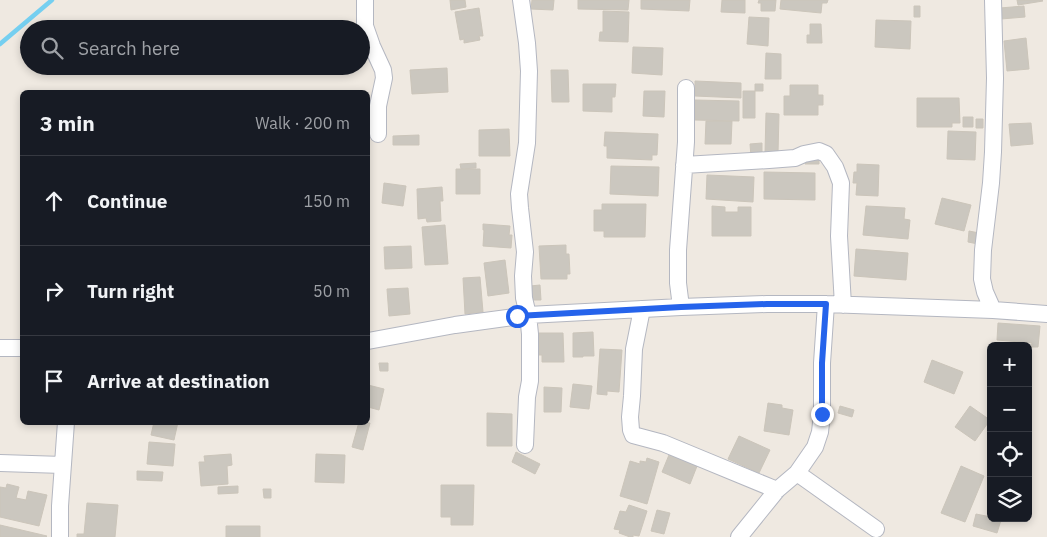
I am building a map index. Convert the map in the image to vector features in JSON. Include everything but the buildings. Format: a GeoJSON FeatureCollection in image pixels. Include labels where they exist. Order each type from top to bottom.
{"type":"FeatureCollection","features":[{"type":"Feature","properties":{"kind":"street"},"geometry":{"type":"LineString","coordinates":[[365,0],[365,20]]}},
{"type":"Feature","properties":{"kind":"street"},"geometry":{"type":"LineString","coordinates":[[521,0],[529,71],[527,142],[520,185],[520,208],[525,252],[524,298],[530,334],[530,381],[527,398],[525,445]]}},
{"type":"Feature","properties":{"kind":"street"},"geometry":{"type":"LineString","coordinates":[[992,310],[982,279],[982,250],[991,183],[995,78],[993,0]]}},
{"type":"Feature","properties":{"kind":"street"},"geometry":{"type":"LineString","coordinates":[[370,40],[383,70],[384,78],[378,106],[378,134]]}},
{"type":"Feature","properties":{"kind":"street"},"geometry":{"type":"LineString","coordinates":[[681,307],[678,282],[678,250],[684,164],[686,88]]}},
{"type":"Feature","properties":{"kind":"street"},"geometry":{"type":"LineString","coordinates":[[684,164],[795,158],[820,151],[826,154],[835,167],[841,183],[835,305],[822,363],[822,414],[816,447],[797,473],[777,490],[738,537]]}},
{"type":"Feature","properties":{"kind":"street"},"geometry":{"type":"LineString","coordinates":[[370,341],[454,325],[528,315],[681,307],[767,304],[835,305],[992,310],[1047,314]]}},
{"type":"Feature","properties":{"kind":"street"},"geometry":{"type":"LineString","coordinates":[[642,309],[634,349],[630,417],[631,430],[634,435],[663,443],[777,490]]}},
{"type":"Feature","properties":{"kind":"street"},"geometry":{"type":"LineString","coordinates":[[0,348],[20,348]]}},
{"type":"Feature","properties":{"kind":"street"},"geometry":{"type":"LineString","coordinates":[[60,537],[60,506],[66,425]]}},
{"type":"Feature","properties":{"kind":"street"},"geometry":{"type":"LineString","coordinates":[[0,463],[63,465]]}},
{"type":"Feature","properties":{"kind":"street"},"geometry":{"type":"LineString","coordinates":[[797,473],[876,529]]}},
{"type":"Feature","properties":{"kind":"waterway"},"geometry":{"type":"LineString","coordinates":[[28,20],[52,0]]}},
{"type":"Feature","properties":{"kind":"waterway"},"geometry":{"type":"LineString","coordinates":[[0,44],[20,27]]}},
{"type":"Feature","properties":{"kind":"route"},"geometry":{"type":"LineString","coordinates":[[517,316],[681,307],[826,304],[822,363],[822,414]]}}]}
